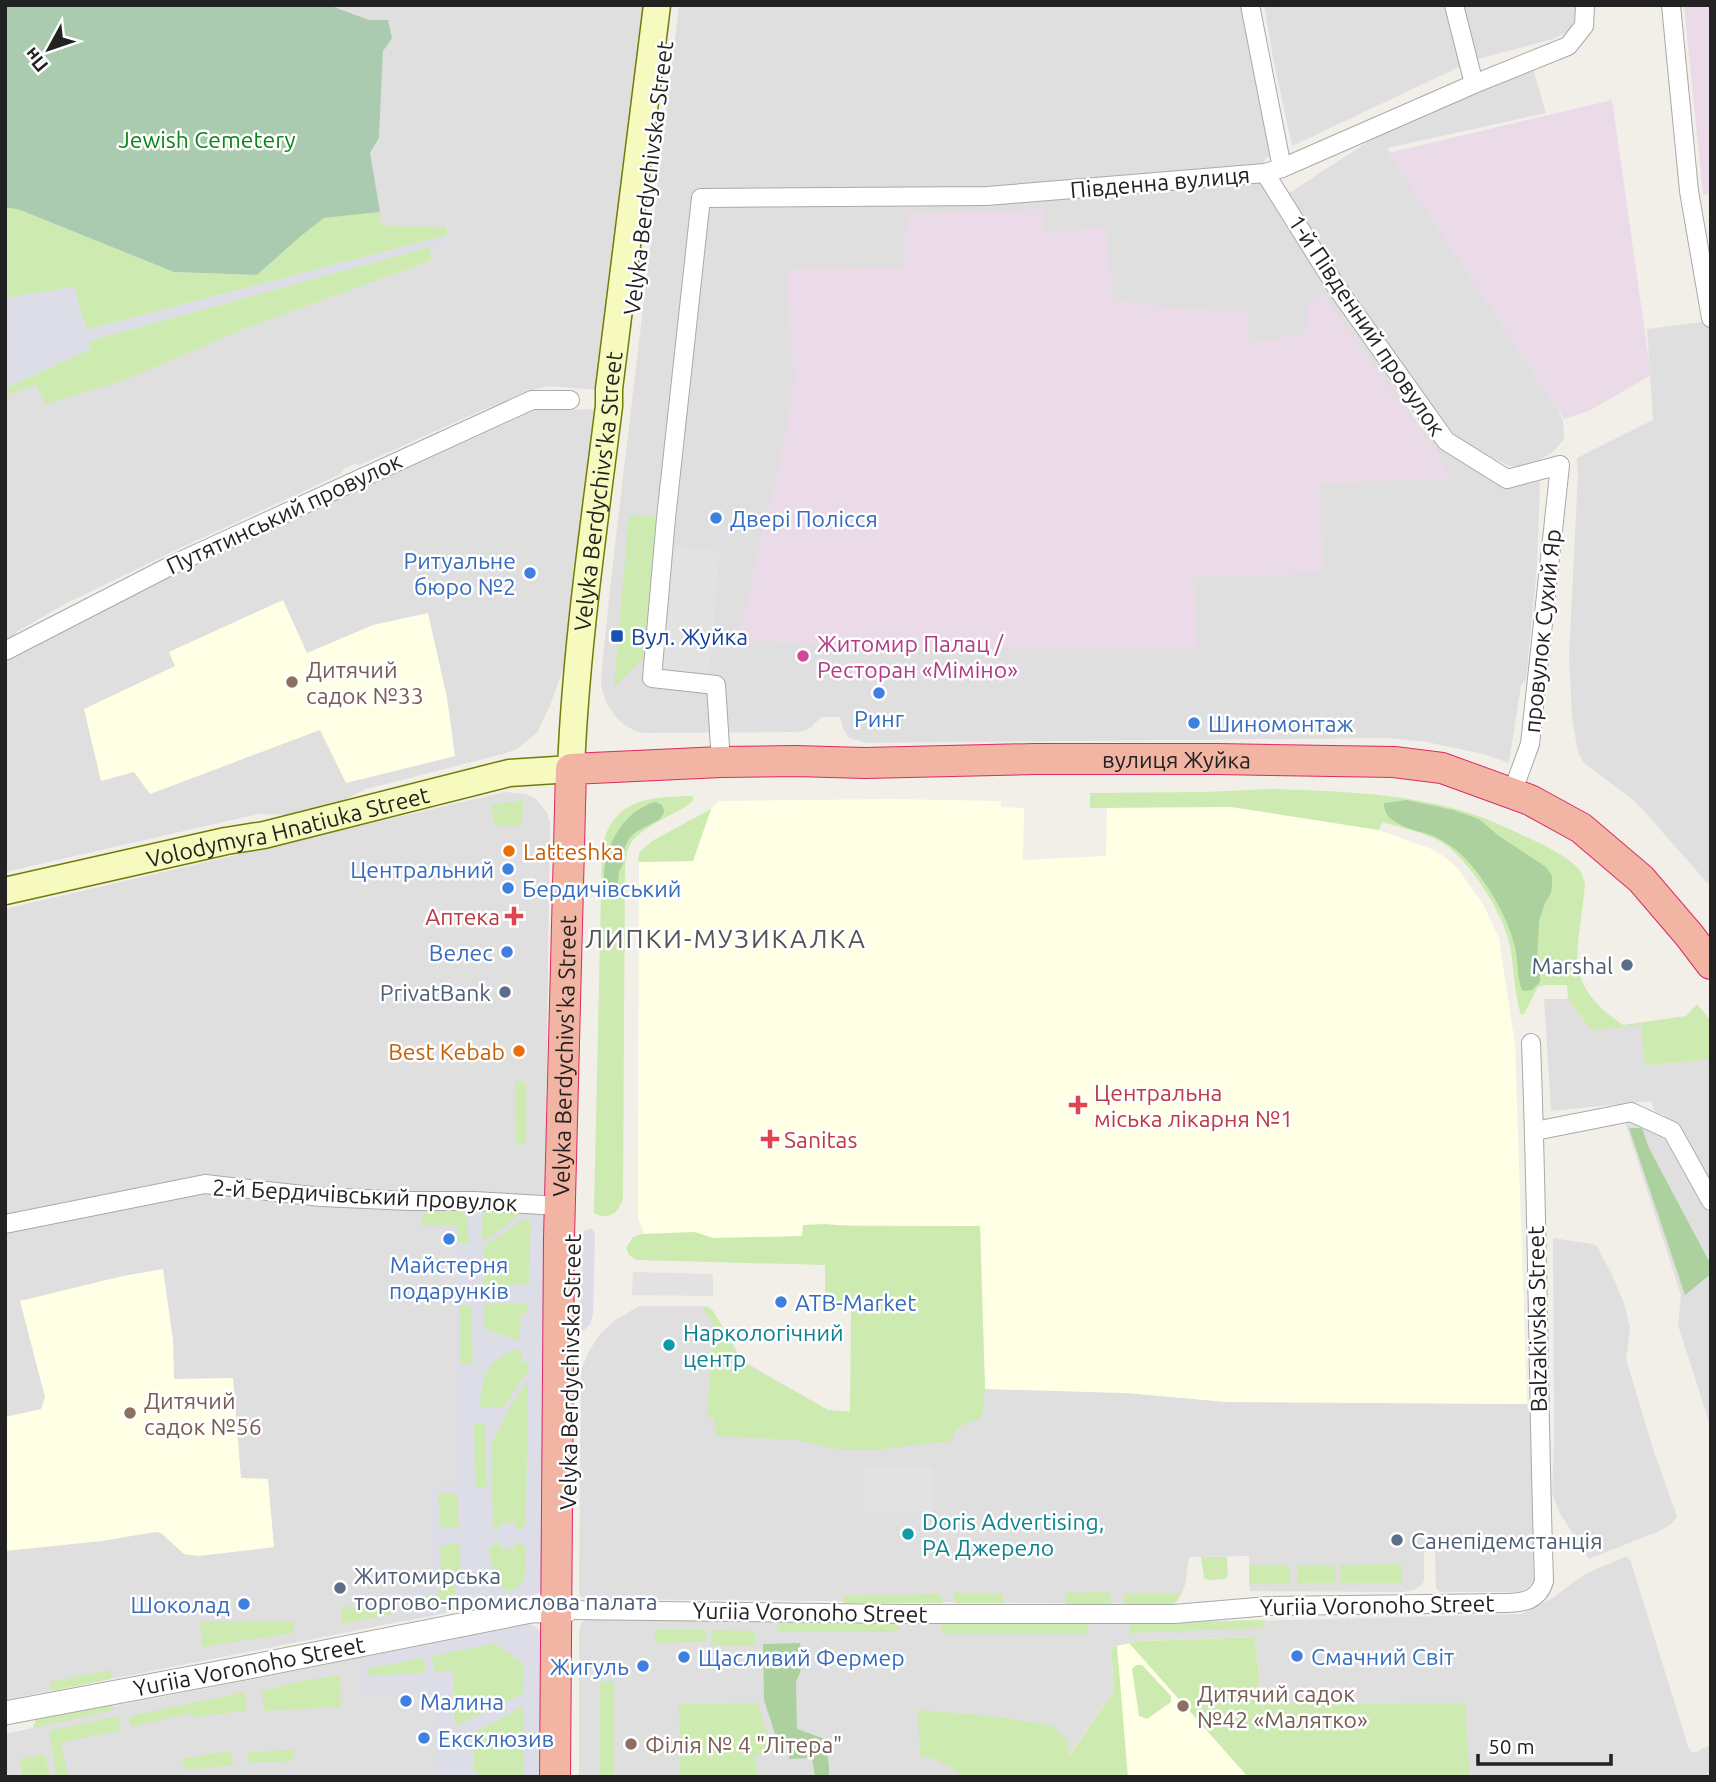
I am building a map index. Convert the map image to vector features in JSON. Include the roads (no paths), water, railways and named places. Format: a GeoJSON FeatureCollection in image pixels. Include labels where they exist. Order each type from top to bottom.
{"type":"FeatureCollection","features":[{"type":"Feature","properties":{"kind":"highway","name":"вулиця Жуйка"},"geometry":{"type":"LineString","coordinates":[[578,768],[721,762],[865,763],[1034,759],[1394,762],[1442,768],[1530,800],[1581,828],[1641,878],[1711,964]]}},
{"type":"Feature","properties":{"kind":"highway","name":"Velyka Berdychivs'ka Street"},"geometry":{"type":"LineString","coordinates":[[555,1777],[561,1610],[560,1206],[578,768]]}},
{"type":"Feature","properties":{"kind":"highway","name":"Velyka Berdychivska Street"},"geometry":{"type":"LineString","coordinates":[[566,1777],[561,1610],[578,768]]}},
{"type":"Feature","properties":{"kind":"main road","name":"Velyka Berdychivs'ka Street"},"geometry":{"type":"LineString","coordinates":[[578,768],[573,719],[584,611],[657,5]]}},
{"type":"Feature","properties":{"kind":"main road","name":"Velyka Berdychivska Street"},"geometry":{"type":"LineString","coordinates":[[578,768],[668,5]]}},
{"type":"Feature","properties":{"kind":"main road","name":"Volodymyra Hnatiuka Street"},"geometry":{"type":"LineString","coordinates":[[5,891],[264,835],[509,773],[578,768]]}},
{"type":"Feature","properties":{"kind":"street"},"geometry":{"type":"LineString","coordinates":[[1250,5],[1273,171]]}},
{"type":"Feature","properties":{"kind":"street"},"geometry":{"type":"LineString","coordinates":[[1454,5],[1474,84]]}},
{"type":"Feature","properties":{"kind":"street","name":"Південна вулиця"},"geometry":{"type":"LineString","coordinates":[[721,762],[716,685],[652,678],[666,517],[701,198],[987,196],[1273,171],[1568,46],[1584,26],[1585,5]]}},
{"type":"Feature","properties":{"kind":"street"},"geometry":{"type":"LineString","coordinates":[[1671,5],[1689,191],[1711,317]]}},
{"type":"Feature","properties":{"kind":"street","name":"1-й Південний провулок"},"geometry":{"type":"LineString","coordinates":[[1273,171],[1337,288],[1446,441],[1507,479],[1560,465]]}},
{"type":"Feature","properties":{"kind":"street","name":"Путятинський провулок"},"geometry":{"type":"LineString","coordinates":[[5,650],[172,565],[533,400],[570,400]]}},
{"type":"Feature","properties":{"kind":"street","name":"провулок Сухий Яр"},"geometry":{"type":"LineString","coordinates":[[1512,793],[1530,744],[1560,465]]}},
{"type":"Feature","properties":{"kind":"street","name":"Balzakivska Street"},"geometry":{"type":"LineString","coordinates":[[1531,1043],[1544,1581],[1538,1593]]}},
{"type":"Feature","properties":{"kind":"street"},"geometry":{"type":"LineString","coordinates":[[1535,1131],[1631,1112],[1672,1131],[1711,1201]]}},
{"type":"Feature","properties":{"kind":"street","name":"2-й Бердичівський провулок"},"geometry":{"type":"LineString","coordinates":[[5,1224],[205,1184],[321,1197],[560,1206]]}},
{"type":"Feature","properties":{"kind":"street","name":"Yuriia Voronoho Street"},"geometry":{"type":"LineString","coordinates":[[5,1713],[531,1611],[1174,1614],[1269,1606],[1506,1604],[1525,1601],[1538,1593]]}},
{"type":"Feature","properties":{"kind":"place","name":"Двері Полісся"},"geometry":{"type":"Point","coordinates":[716,518]}},
{"type":"Feature","properties":{"kind":"place","name":"Ритуальне бюро №2"},"geometry":{"type":"Point","coordinates":[530,573]}},
{"type":"Feature","properties":{"kind":"place","name":"Вул. Жуйка"},"geometry":{"type":"Point","coordinates":[617,636]}},
{"type":"Feature","properties":{"kind":"place","name":"Житомир Палац / Ресторан «Міміно»"},"geometry":{"type":"Point","coordinates":[803,656]}},
{"type":"Feature","properties":{"kind":"place","name":"Дитячий садок №33"},"geometry":{"type":"Point","coordinates":[292,682]}},
{"type":"Feature","properties":{"kind":"place","name":"Ринг"},"geometry":{"type":"Point","coordinates":[879,693]}},
{"type":"Feature","properties":{"kind":"place","name":"Шиномонтаж"},"geometry":{"type":"Point","coordinates":[1194,723]}},
{"type":"Feature","properties":{"kind":"place","name":"Latteshka"},"geometry":{"type":"Point","coordinates":[509,851]}},
{"type":"Feature","properties":{"kind":"place","name":"Центральний"},"geometry":{"type":"Point","coordinates":[508,869]}},
{"type":"Feature","properties":{"kind":"place","name":"Бердичівський"},"geometry":{"type":"Point","coordinates":[508,888]}},
{"type":"Feature","properties":{"kind":"place","name":"Аптека"},"geometry":{"type":"Point","coordinates":[514,916]}},
{"type":"Feature","properties":{"kind":"place","name":"Велес"},"geometry":{"type":"Point","coordinates":[507,952]}},
{"type":"Feature","properties":{"kind":"place","name":"Marshal"},"geometry":{"type":"Point","coordinates":[1627,965]}},
{"type":"Feature","properties":{"kind":"place","name":"PrivatBank"},"geometry":{"type":"Point","coordinates":[505,992]}},
{"type":"Feature","properties":{"kind":"place","name":"Best Kebab"},"geometry":{"type":"Point","coordinates":[519,1051]}},
{"type":"Feature","properties":{"kind":"place","name":"Центральна міська лікарня №1"},"geometry":{"type":"Point","coordinates":[1078,1105]}},
{"type":"Feature","properties":{"kind":"place","name":"Sanitas"},"geometry":{"type":"Point","coordinates":[770,1139]}},
{"type":"Feature","properties":{"kind":"place","name":"Майстерня подарунків"},"geometry":{"type":"Point","coordinates":[449,1239]}},
{"type":"Feature","properties":{"kind":"place","name":"ATB-Market"},"geometry":{"type":"Point","coordinates":[781,1302]}},
{"type":"Feature","properties":{"kind":"place","name":"Наркологічний центр"},"geometry":{"type":"Point","coordinates":[669,1345]}},
{"type":"Feature","properties":{"kind":"place","name":"Дитячий садок №56"},"geometry":{"type":"Point","coordinates":[130,1413]}},
{"type":"Feature","properties":{"kind":"place","name":"Doris Advertising, РА Джерело"},"geometry":{"type":"Point","coordinates":[908,1534]}},
{"type":"Feature","properties":{"kind":"place","name":"Санепідемстанція"},"geometry":{"type":"Point","coordinates":[1397,1540]}},
{"type":"Feature","properties":{"kind":"place","name":"Житомирська торгово-промислова палата"},"geometry":{"type":"Point","coordinates":[340,1588]}},
{"type":"Feature","properties":{"kind":"place","name":"Шоколад"},"geometry":{"type":"Point","coordinates":[244,1604]}},
{"type":"Feature","properties":{"kind":"place","name":"Смачний Світ"},"geometry":{"type":"Point","coordinates":[1297,1656]}},
{"type":"Feature","properties":{"kind":"place","name":"Щасливий Фермер"},"geometry":{"type":"Point","coordinates":[684,1657]}},
{"type":"Feature","properties":{"kind":"place","name":"Жигуль"},"geometry":{"type":"Point","coordinates":[643,1666]}},
{"type":"Feature","properties":{"kind":"place","name":"Малина"},"geometry":{"type":"Point","coordinates":[406,1701]}},
{"type":"Feature","properties":{"kind":"place","name":"Дитячий садок №42 «Малятко»"},"geometry":{"type":"Point","coordinates":[1183,1706]}},
{"type":"Feature","properties":{"kind":"place","name":"Ексклюзив"},"geometry":{"type":"Point","coordinates":[424,1738]}},
{"type":"Feature","properties":{"kind":"place","name":"Філія № 4 \"Літера\""},"geometry":{"type":"Point","coordinates":[631,1744]}},
{"type":"Feature","properties":{"kind":"district","name":"ЛИПКИ-МУЗИКАЛКА"},"geometry":{"type":"Point","coordinates":[726,938]}},
{"type":"Feature","properties":{"kind":"park label","name":"Jewish Cemetery"},"geometry":{"type":"Point","coordinates":[207,139]}}]}
